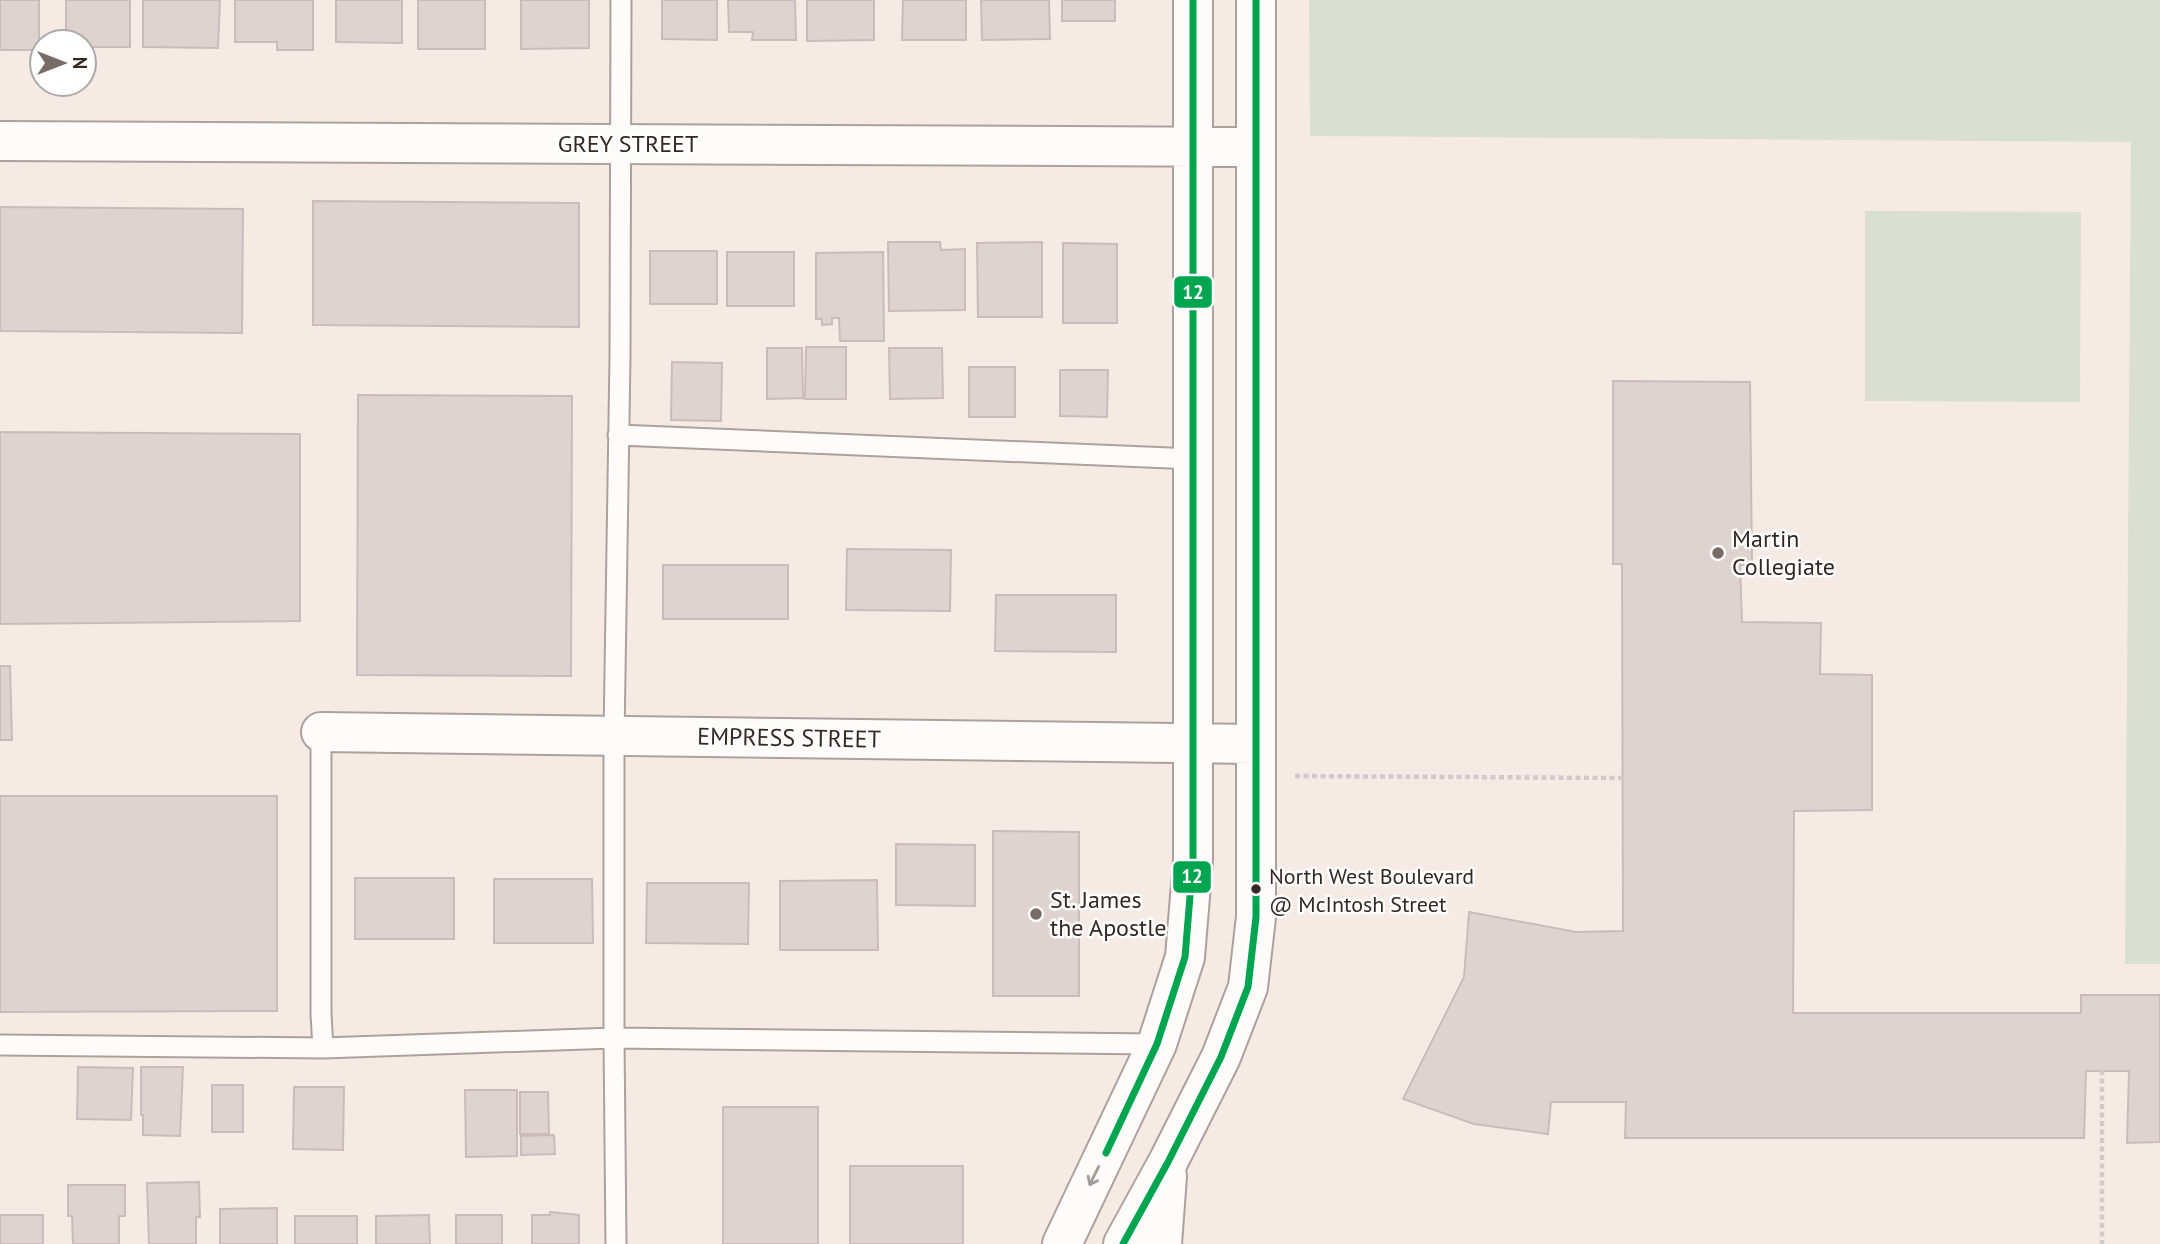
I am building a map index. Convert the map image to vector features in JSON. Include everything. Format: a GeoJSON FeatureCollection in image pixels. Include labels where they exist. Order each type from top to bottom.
{"type":"FeatureCollection","features":[{"type":"Feature","properties":{"kind":"street"},"geometry":{"type":"LineString","coordinates":[[1062,1244],[1157,1044],[1185,957],[1193,860],[1193,0]]}},
{"type":"Feature","properties":{"kind":"street"},"geometry":{"type":"LineString","coordinates":[[1124,1244],[1220,1057],[1248,986],[1256,917],[1256,0]]}},
{"type":"Feature","properties":{"kind":"street","name":"GREY STREET"},"geometry":{"type":"LineString","coordinates":[[0,141],[1256,146]]}},
{"type":"Feature","properties":{"kind":"street","name":"EMPRESS STREET"},"geometry":{"type":"LineString","coordinates":[[321,732],[1193,743],[1256,760]]}},
{"type":"Feature","properties":{"kind":"street"},"geometry":{"type":"LineString","coordinates":[[1162,1244],[1168,1162]]}},
{"type":"Feature","properties":{"kind":"lane"},"geometry":{"type":"LineString","coordinates":[[616,1244],[614,736],[621,0]]}},
{"type":"Feature","properties":{"kind":"lane"},"geometry":{"type":"LineString","coordinates":[[618,435],[1193,459]]}},
{"type":"Feature","properties":{"kind":"lane"},"geometry":{"type":"LineString","coordinates":[[321,732],[323,1048]]}},
{"type":"Feature","properties":{"kind":"lane"},"geometry":{"type":"LineString","coordinates":[[0,1045],[323,1048],[614,1038],[1157,1044]]}},
{"type":"Feature","properties":{"kind":"path"},"geometry":{"type":"LineString","coordinates":[[1256,760],[1623,778]]}},
{"type":"Feature","properties":{"kind":"path"},"geometry":{"type":"LineString","coordinates":[[2102,1070],[2102,1244]]}},
{"type":"Feature","properties":{"kind":"shaded area"},"geometry":{"type":"Polygon","coordinates":[[[1309,0],[2160,0],[2160,964],[2125,964],[2131,142],[1310,136],[1309,0]]]}},
{"type":"Feature","properties":{"kind":"shaded area"},"geometry":{"type":"Polygon","coordinates":[[[1865,211],[2081,212],[2080,402],[1865,401],[1865,211]]]}},
{"type":"Feature","properties":{"kind":"building"},"geometry":{"type":"Polygon","coordinates":[[[0,0],[39,0],[39,28],[28,28],[28,50],[0,50],[0,0]]]}},
{"type":"Feature","properties":{"kind":"building"},"geometry":{"type":"Polygon","coordinates":[[[66,0],[130,0],[130,47],[98,47],[98,28],[66,28],[66,0]]]}},
{"type":"Feature","properties":{"kind":"building"},"geometry":{"type":"Polygon","coordinates":[[[143,0],[220,0],[218,48],[143,47],[143,0]]]}},
{"type":"Feature","properties":{"kind":"building"},"geometry":{"type":"Polygon","coordinates":[[[235,0],[313,0],[313,50],[277,50],[277,42],[235,42],[235,0]]]}},
{"type":"Feature","properties":{"kind":"building"},"geometry":{"type":"Polygon","coordinates":[[[336,0],[402,0],[402,43],[336,42],[336,0]]]}},
{"type":"Feature","properties":{"kind":"building"},"geometry":{"type":"Polygon","coordinates":[[[418,0],[485,0],[485,49],[418,49],[418,0]]]}},
{"type":"Feature","properties":{"kind":"building"},"geometry":{"type":"Polygon","coordinates":[[[521,0],[589,0],[589,48],[521,49],[521,0]]]}},
{"type":"Feature","properties":{"kind":"building"},"geometry":{"type":"Polygon","coordinates":[[[662,0],[717,0],[717,40],[662,39],[662,0]]]}},
{"type":"Feature","properties":{"kind":"building"},"geometry":{"type":"Polygon","coordinates":[[[728,0],[795,0],[796,40],[752,40],[753,32],[729,32],[728,0]]]}},
{"type":"Feature","properties":{"kind":"building"},"geometry":{"type":"Polygon","coordinates":[[[807,0],[874,0],[874,40],[807,41],[807,0]]]}},
{"type":"Feature","properties":{"kind":"building"},"geometry":{"type":"Polygon","coordinates":[[[903,0],[966,0],[966,40],[902,40],[903,0]]]}},
{"type":"Feature","properties":{"kind":"building"},"geometry":{"type":"Polygon","coordinates":[[[981,0],[1049,0],[1050,39],[982,40],[981,0]]]}},
{"type":"Feature","properties":{"kind":"building"},"geometry":{"type":"Polygon","coordinates":[[[1062,0],[1115,0],[1115,21],[1062,21],[1062,0]]]}},
{"type":"Feature","properties":{"kind":"building"},"geometry":{"type":"Polygon","coordinates":[[[313,201],[579,203],[579,327],[313,325],[313,201]]]}},
{"type":"Feature","properties":{"kind":"building"},"geometry":{"type":"Polygon","coordinates":[[[0,207],[243,209],[242,333],[0,331],[0,207]]]}},
{"type":"Feature","properties":{"kind":"building"},"geometry":{"type":"Polygon","coordinates":[[[888,242],[940,242],[941,250],[965,249],[965,310],[889,311],[888,242]]]}},
{"type":"Feature","properties":{"kind":"building"},"geometry":{"type":"Polygon","coordinates":[[[1042,242],[1042,317],[978,317],[977,243],[1042,242]]]}},
{"type":"Feature","properties":{"kind":"building"},"geometry":{"type":"Polygon","coordinates":[[[1063,243],[1117,244],[1117,323],[1063,323],[1063,243]]]}},
{"type":"Feature","properties":{"kind":"building"},"geometry":{"type":"Polygon","coordinates":[[[650,251],[717,251],[717,304],[650,304],[650,251]]]}},
{"type":"Feature","properties":{"kind":"building"},"geometry":{"type":"Polygon","coordinates":[[[727,252],[794,252],[794,306],[727,306],[727,252]]]}},
{"type":"Feature","properties":{"kind":"building"},"geometry":{"type":"Polygon","coordinates":[[[883,252],[884,341],[840,341],[839,318],[832,318],[832,324],[822,325],[822,319],[816,319],[816,253],[883,252]]]}},
{"type":"Feature","properties":{"kind":"building"},"geometry":{"type":"Polygon","coordinates":[[[806,347],[846,347],[846,399],[805,399],[806,347]]]}},
{"type":"Feature","properties":{"kind":"building"},"geometry":{"type":"Polygon","coordinates":[[[767,348],[802,348],[803,398],[767,399],[767,348]]]}},
{"type":"Feature","properties":{"kind":"building"},"geometry":{"type":"Polygon","coordinates":[[[889,348],[942,348],[943,398],[890,399],[889,348]]]}},
{"type":"Feature","properties":{"kind":"building"},"geometry":{"type":"Polygon","coordinates":[[[672,362],[722,363],[721,421],[671,420],[672,362]]]}},
{"type":"Feature","properties":{"kind":"building"},"geometry":{"type":"Polygon","coordinates":[[[969,367],[1015,367],[1015,417],[969,417],[969,367]]]}},
{"type":"Feature","properties":{"kind":"building"},"geometry":{"type":"Polygon","coordinates":[[[1060,370],[1108,370],[1107,417],[1060,416],[1060,370]]]}},
{"type":"Feature","properties":{"kind":"building"},"geometry":{"type":"Polygon","coordinates":[[[1613,381],[1750,382],[1752,564],[1740,565],[1742,622],[1821,623],[1820,674],[1872,675],[1872,810],[1794,811],[1793,1013],[2081,1013],[2081,995],[2160,995],[2160,1142],[2127,1143],[2129,1071],[2086,1071],[2084,1138],[1625,1138],[1626,1102],[1551,1102],[1548,1134],[1474,1124],[1403,1099],[1464,977],[1469,912],[1576,932],[1623,931],[1622,564],[1613,564],[1613,381]]]}},
{"type":"Feature","properties":{"kind":"building"},"geometry":{"type":"Polygon","coordinates":[[[358,395],[572,396],[571,676],[357,675],[358,395]]]}},
{"type":"Feature","properties":{"kind":"building"},"geometry":{"type":"Polygon","coordinates":[[[0,432],[300,434],[300,621],[0,624],[0,432]]]}},
{"type":"Feature","properties":{"kind":"building"},"geometry":{"type":"Polygon","coordinates":[[[847,549],[951,550],[950,611],[846,610],[847,549]]]}},
{"type":"Feature","properties":{"kind":"building"},"geometry":{"type":"Polygon","coordinates":[[[663,565],[788,565],[788,619],[663,619],[663,565]]]}},
{"type":"Feature","properties":{"kind":"building"},"geometry":{"type":"Polygon","coordinates":[[[996,595],[1116,595],[1116,652],[995,651],[996,595]]]}},
{"type":"Feature","properties":{"kind":"building"},"geometry":{"type":"Polygon","coordinates":[[[0,666],[10,666],[12,740],[0,740],[0,666]]]}},
{"type":"Feature","properties":{"kind":"building"},"geometry":{"type":"Polygon","coordinates":[[[0,796],[277,796],[277,1011],[0,1012],[0,796]]]}},
{"type":"Feature","properties":{"kind":"building","name":"St. James the Apostle"},"geometry":{"type":"Polygon","coordinates":[[[993,831],[1079,832],[1079,996],[993,996],[993,831]]]}},
{"type":"Feature","properties":{"kind":"building"},"geometry":{"type":"Polygon","coordinates":[[[896,844],[975,845],[975,906],[896,905],[896,844]]]}},
{"type":"Feature","properties":{"kind":"building"},"geometry":{"type":"Polygon","coordinates":[[[355,878],[454,878],[454,939],[355,939],[355,878]]]}},
{"type":"Feature","properties":{"kind":"building"},"geometry":{"type":"Polygon","coordinates":[[[494,879],[592,879],[593,943],[494,943],[494,879]]]}},
{"type":"Feature","properties":{"kind":"building"},"geometry":{"type":"Polygon","coordinates":[[[877,880],[878,950],[780,950],[780,881],[877,880]]]}},
{"type":"Feature","properties":{"kind":"building"},"geometry":{"type":"Polygon","coordinates":[[[647,883],[749,883],[748,944],[646,943],[647,883]]]}},
{"type":"Feature","properties":{"kind":"building"},"geometry":{"type":"Polygon","coordinates":[[[78,1067],[133,1068],[131,1120],[77,1119],[78,1067]]]}},
{"type":"Feature","properties":{"kind":"building"},"geometry":{"type":"Polygon","coordinates":[[[141,1067],[183,1067],[180,1136],[143,1135],[141,1067]]]}},
{"type":"Feature","properties":{"kind":"building"},"geometry":{"type":"Polygon","coordinates":[[[212,1085],[243,1085],[243,1132],[212,1132],[212,1085]]]}},
{"type":"Feature","properties":{"kind":"building"},"geometry":{"type":"Polygon","coordinates":[[[294,1087],[344,1087],[343,1150],[293,1149],[294,1087]]]}},
{"type":"Feature","properties":{"kind":"building"},"geometry":{"type":"Polygon","coordinates":[[[465,1090],[517,1090],[517,1156],[466,1157],[465,1090]]]}},
{"type":"Feature","properties":{"kind":"building"},"geometry":{"type":"Polygon","coordinates":[[[520,1092],[548,1092],[549,1134],[520,1134],[520,1092]]]}},
{"type":"Feature","properties":{"kind":"building"},"geometry":{"type":"Polygon","coordinates":[[[723,1107],[818,1107],[818,1244],[723,1244],[723,1107]]]}},
{"type":"Feature","properties":{"kind":"building"},"geometry":{"type":"Polygon","coordinates":[[[554,1135],[555,1154],[521,1155],[521,1136],[554,1135]]]}},
{"type":"Feature","properties":{"kind":"building"},"geometry":{"type":"Polygon","coordinates":[[[850,1166],[963,1166],[963,1244],[850,1244],[850,1166]]]}},
{"type":"Feature","properties":{"kind":"building"},"geometry":{"type":"Polygon","coordinates":[[[199,1182],[200,1217],[196,1217],[196,1244],[149,1244],[147,1183],[199,1182]]]}},
{"type":"Feature","properties":{"kind":"building"},"geometry":{"type":"Polygon","coordinates":[[[68,1185],[125,1185],[125,1216],[119,1216],[119,1244],[73,1244],[72,1216],[68,1216],[68,1185]]]}},
{"type":"Feature","properties":{"kind":"building"},"geometry":{"type":"Polygon","coordinates":[[[277,1208],[277,1244],[220,1244],[220,1209],[277,1208]]]}},
{"type":"Feature","properties":{"kind":"building"},"geometry":{"type":"Polygon","coordinates":[[[550,1212],[579,1215],[579,1244],[532,1244],[532,1215],[550,1215],[550,1212]]]}},
{"type":"Feature","properties":{"kind":"building"},"geometry":{"type":"Polygon","coordinates":[[[0,1215],[43,1215],[43,1244],[0,1244],[0,1215]]]}},
{"type":"Feature","properties":{"kind":"building"},"geometry":{"type":"Polygon","coordinates":[[[429,1215],[430,1244],[376,1244],[376,1216],[429,1215]]]}},
{"type":"Feature","properties":{"kind":"building"},"geometry":{"type":"Polygon","coordinates":[[[456,1215],[502,1215],[502,1244],[456,1244],[456,1215]]]}},
{"type":"Feature","properties":{"kind":"building"},"geometry":{"type":"Polygon","coordinates":[[[295,1216],[357,1216],[357,1244],[295,1244],[295,1216]]]}},
{"type":"Feature","properties":{"kind":"transit line","name":"12"},"geometry":{"type":"LineString","coordinates":[[1106,1153],[1157,1044],[1185,957],[1193,860],[1193,0]]}},
{"type":"Feature","properties":{"kind":"transit line","name":"12"},"geometry":{"type":"LineString","coordinates":[[1123,1244],[1221,1057],[1248,987],[1256,917],[1256,0]]}},
{"type":"Feature","properties":{"kind":"place","name":"Martin Collegiate"},"geometry":{"type":"Point","coordinates":[1718,553]}},
{"type":"Feature","properties":{"kind":"place","name":"North West Boulevard @ McIntosh Street"},"geometry":{"type":"Point","coordinates":[1256,889]}},
{"type":"Feature","properties":{"kind":"place","name":"St. James the Apostle"},"geometry":{"type":"Point","coordinates":[1036,914]}}]}
